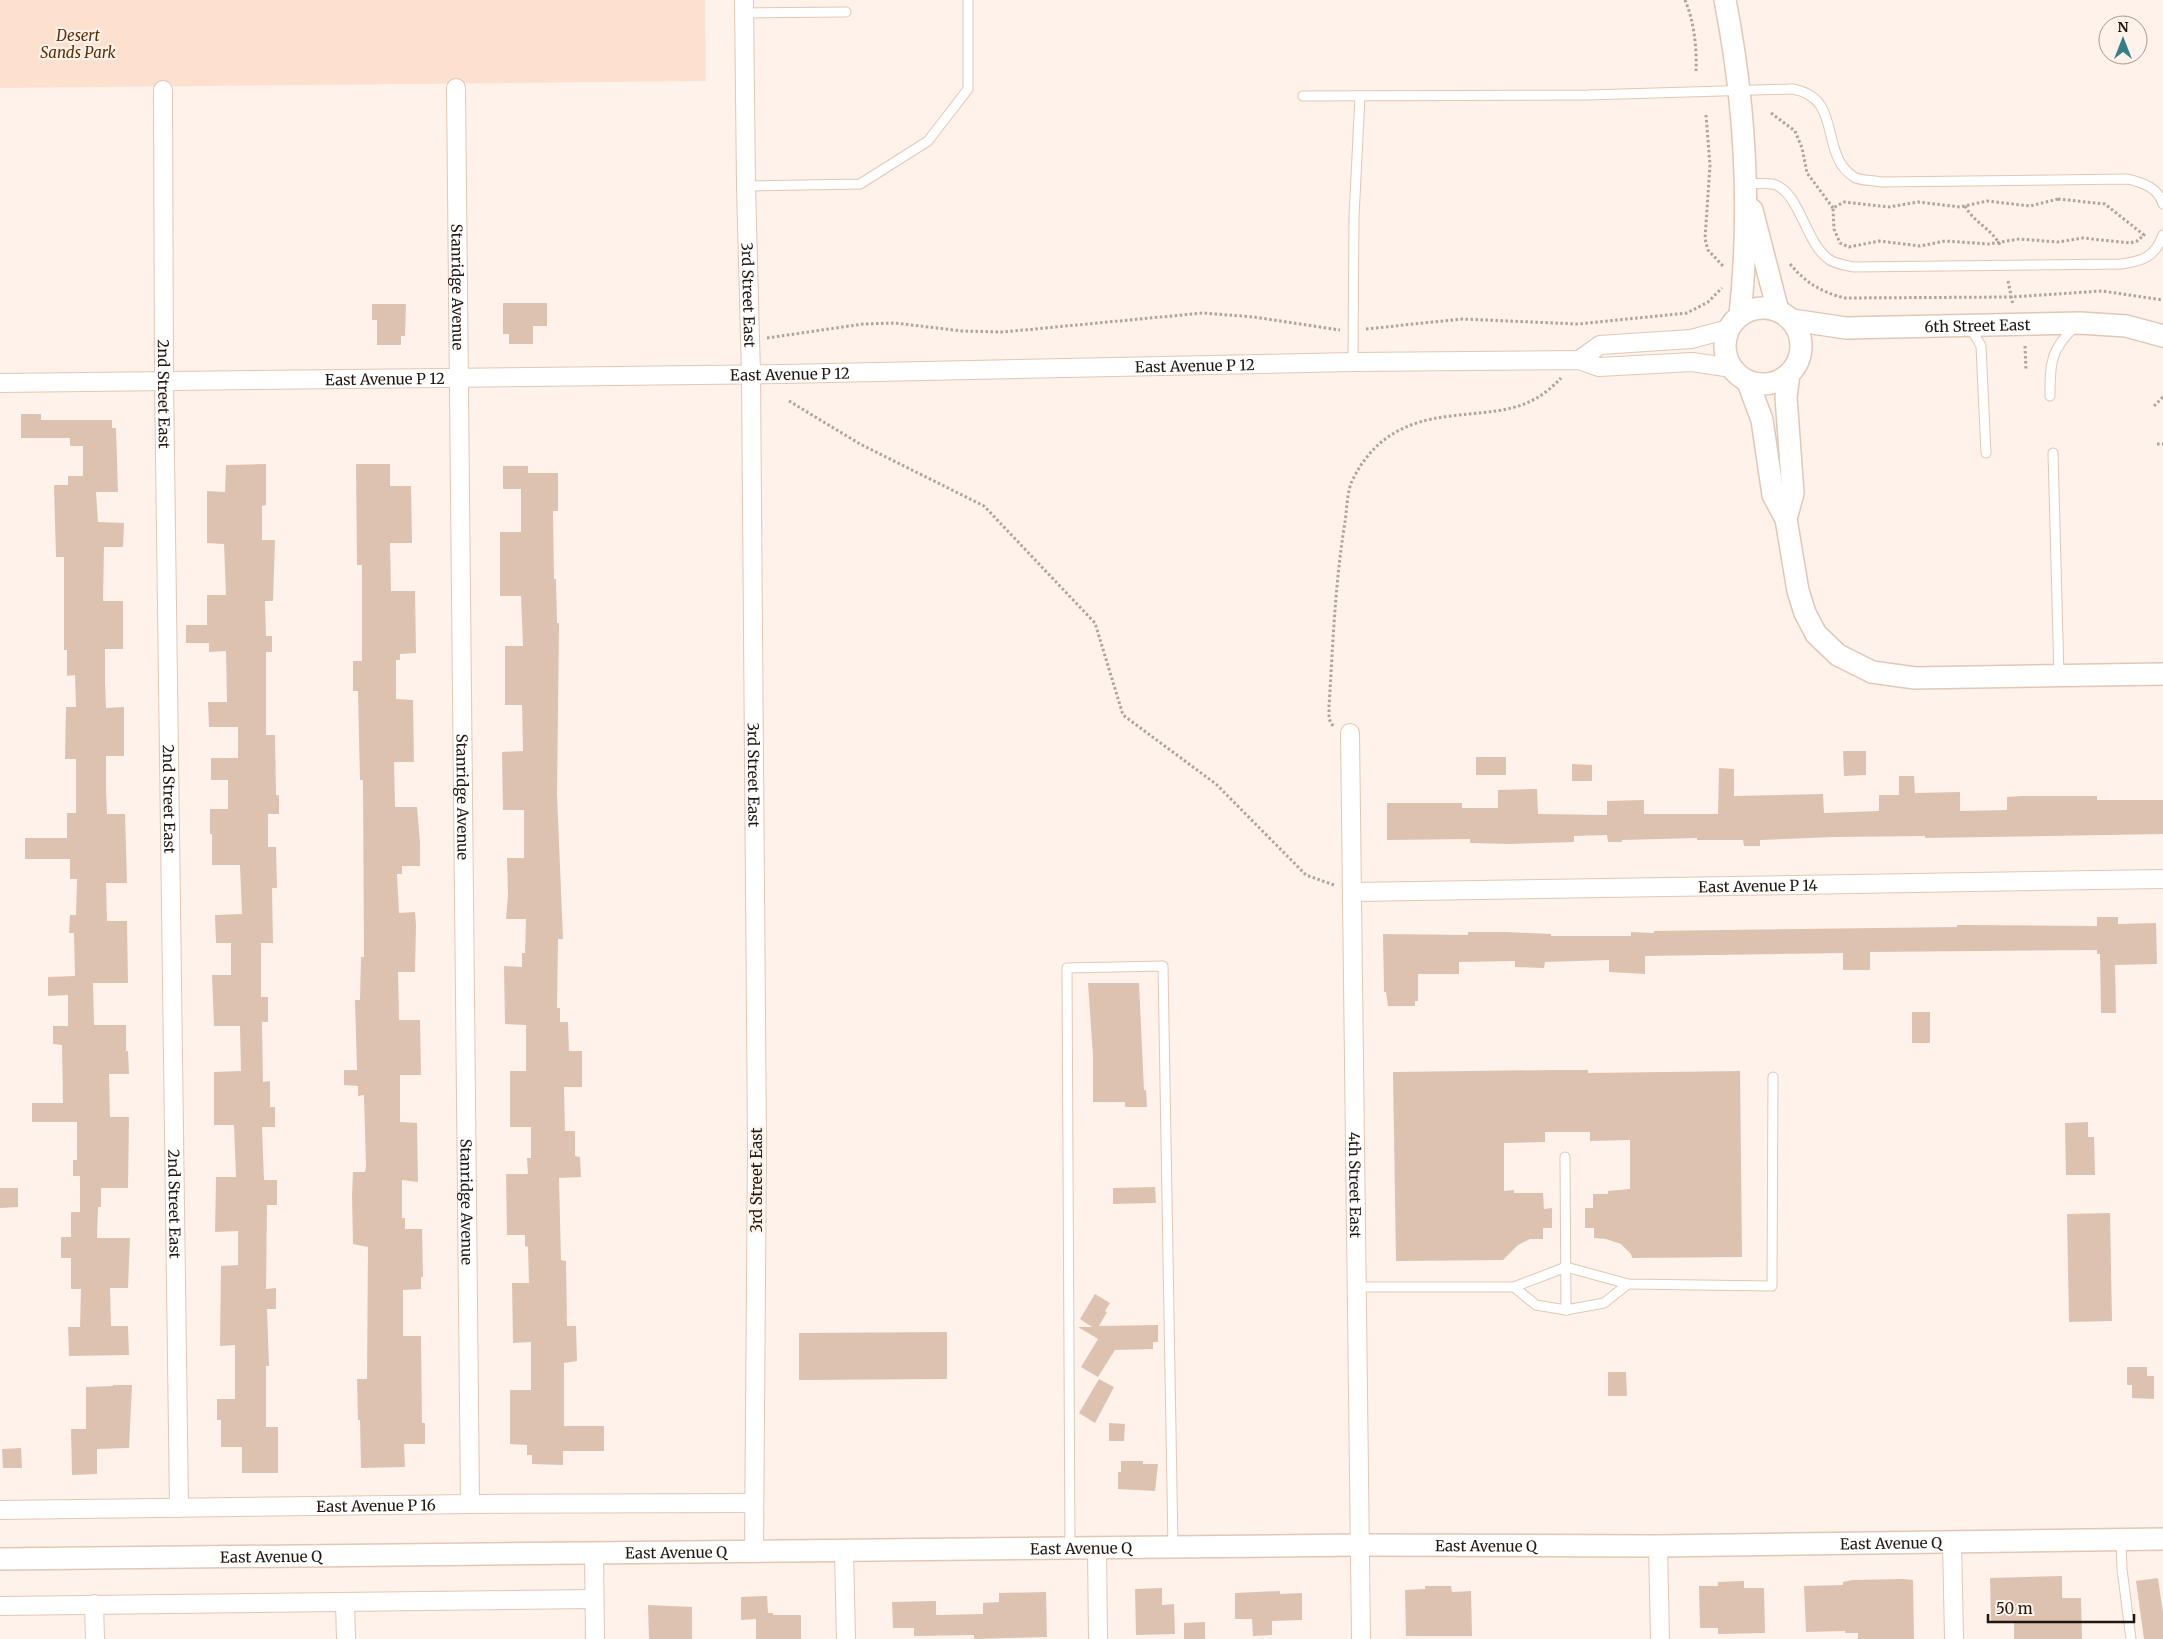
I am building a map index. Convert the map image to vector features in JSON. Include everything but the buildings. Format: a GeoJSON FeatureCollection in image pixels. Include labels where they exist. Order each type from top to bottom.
{"type":"FeatureCollection","features":[{"type":"Feature","properties":{"kind":"street"},"geometry":{"type":"LineString","coordinates":[[1725,0],[1733,42],[1745,184],[1734,322],[1725,349],[1732,368],[1748,382],[1762,420],[1773,495],[1786,519],[1798,591],[1805,613],[1816,634],[1838,655],[1872,672],[1915,678],[2163,674]]}},
{"type":"Feature","properties":{"kind":"street","name":"3rd Street East"},"geometry":{"type":"LineString","coordinates":[[744,6],[746,186],[751,340],[757,1134],[754,1550]]}},
{"type":"Feature","properties":{"kind":"street","name":"Stanridge Avenue"},"geometry":{"type":"LineString","coordinates":[[456,88],[457,376],[470,1504]]}},
{"type":"Feature","properties":{"kind":"street","name":"2nd Street East"},"geometry":{"type":"LineString","coordinates":[[163,90],[164,381],[179,1508]]}},
{"type":"Feature","properties":{"kind":"street"},"geometry":{"type":"LineString","coordinates":[[1745,184],[1785,315],[1799,332],[1802,343],[1796,366],[1789,374],[1770,384],[1748,382]]}},
{"type":"Feature","properties":{"kind":"street"},"geometry":{"type":"LineString","coordinates":[[1579,360],[1600,345],[1691,339],[1734,322],[1752,309],[1765,308],[1785,315]]}},
{"type":"Feature","properties":{"kind":"street","name":"6th Street East"},"geometry":{"type":"LineString","coordinates":[[1785,315],[1846,328],[2080,323],[2126,326],[2163,336]]}},
{"type":"Feature","properties":{"kind":"street","name":"East Avenue P 12"},"geometry":{"type":"LineString","coordinates":[[0,383],[457,376],[751,374],[1353,362],[1579,360],[1599,367],[1692,362],[1732,368]]}},
{"type":"Feature","properties":{"kind":"street"},"geometry":{"type":"LineString","coordinates":[[1786,519],[1793,493],[1786,398],[1789,374]]}},
{"type":"Feature","properties":{"kind":"street","name":"4th Street East"},"geometry":{"type":"LineString","coordinates":[[1350,733],[1353,892],[1355,1287],[1361,1639]]}},
{"type":"Feature","properties":{"kind":"street","name":"East Avenue P 14"},"geometry":{"type":"LineString","coordinates":[[1353,892],[2163,879]]}},
{"type":"Feature","properties":{"kind":"street","name":"East Avenue P 16"},"geometry":{"type":"LineString","coordinates":[[0,1510],[470,1504],[753,1504]]}},
{"type":"Feature","properties":{"kind":"street","name":"East Avenue Q"},"geometry":{"type":"LineString","coordinates":[[0,1559],[754,1550],[844,1552],[1359,1545],[1658,1546],[2163,1539]]}},
{"type":"Feature","properties":{"kind":"street"},"geometry":{"type":"LineString","coordinates":[[1952,1541],[1954,1639]]}},
{"type":"Feature","properties":{"kind":"street"},"geometry":{"type":"LineString","coordinates":[[1658,1546],[1660,1639]]}},
{"type":"Feature","properties":{"kind":"street"},"geometry":{"type":"LineString","coordinates":[[1097,1548],[1098,1639]]}},
{"type":"Feature","properties":{"kind":"street"},"geometry":{"type":"LineString","coordinates":[[594,1552],[595,1639]]}},
{"type":"Feature","properties":{"kind":"street"},"geometry":{"type":"LineString","coordinates":[[844,1552],[846,1639]]}},
{"type":"Feature","properties":{"kind":"street"},"geometry":{"type":"LineString","coordinates":[[0,1606],[594,1599]]}},
{"type":"Feature","properties":{"kind":"street"},"geometry":{"type":"LineString","coordinates":[[345,1602],[346,1639]]}},
{"type":"Feature","properties":{"kind":"street"},"geometry":{"type":"LineString","coordinates":[[94,1604],[95,1639]]}},
{"type":"Feature","properties":{"kind":"lane"},"geometry":{"type":"LineString","coordinates":[[746,186],[860,184],[928,141],[968,88],[968,0]]}},
{"type":"Feature","properties":{"kind":"lane"},"geometry":{"type":"LineString","coordinates":[[744,6],[846,12]]}},
{"type":"Feature","properties":{"kind":"lane"},"geometry":{"type":"LineString","coordinates":[[1303,96],[1737,92],[1792,88],[1806,91],[1817,99],[1827,118],[1836,155],[1842,167],[1855,178],[1880,182],[2128,179],[2143,182],[2156,191],[2163,204]]}},
{"type":"Feature","properties":{"kind":"lane"},"geometry":{"type":"LineString","coordinates":[[1353,362],[1354,217],[1360,96]]}},
{"type":"Feature","properties":{"kind":"lane"},"geometry":{"type":"LineString","coordinates":[[1745,184],[1773,184],[1783,190],[1790,198],[1816,248],[1831,261],[1853,267],[2121,264],[2136,262],[2148,257],[2159,247],[2163,234]]}},
{"type":"Feature","properties":{"kind":"lane"},"geometry":{"type":"LineString","coordinates":[[2050,396],[2050,363],[2056,347],[2080,323]]}},
{"type":"Feature","properties":{"kind":"lane"},"geometry":{"type":"LineString","coordinates":[[1968,325],[1981,346],[1985,398],[1986,453]]}},
{"type":"Feature","properties":{"kind":"lane"},"geometry":{"type":"LineString","coordinates":[[2053,453],[2059,676]]}},
{"type":"Feature","properties":{"kind":"lane"},"geometry":{"type":"LineString","coordinates":[[1070,1548],[1068,968],[1164,966],[1173,1547]]}},
{"type":"Feature","properties":{"kind":"lane"},"geometry":{"type":"LineString","coordinates":[[1355,1287],[1514,1287],[1566,1267],[1628,1284],[1772,1286],[1773,1077]]}},
{"type":"Feature","properties":{"kind":"lane"},"geometry":{"type":"LineString","coordinates":[[1565,1157],[1566,1310]]}},
{"type":"Feature","properties":{"kind":"lane"},"geometry":{"type":"LineString","coordinates":[[1514,1287],[1536,1305],[1566,1310],[1604,1302],[1628,1284]]}},
{"type":"Feature","properties":{"kind":"lane"},"geometry":{"type":"LineString","coordinates":[[2121,1540],[2122,1569],[2131,1639]]}},
{"type":"Feature","properties":{"kind":"path"},"geometry":{"type":"LineString","coordinates":[[1685,0],[1689,9],[1696,53],[1696,71]]}},
{"type":"Feature","properties":{"kind":"path"},"geometry":{"type":"LineString","coordinates":[[1771,113],[1795,131],[1802,148],[1807,173],[1833,208],[1836,235],[1840,243],[1849,247],[1879,240],[1920,246],[1945,240],[1989,244],[2000,244],[2020,239],[2058,242],[2083,238],[2130,242],[2144,235],[2105,204],[2058,199],[2030,206],[1987,201],[1965,206],[1918,202],[1890,207],[1840,202],[1833,208]]}},
{"type":"Feature","properties":{"kind":"path"},"geometry":{"type":"LineString","coordinates":[[1706,115],[1710,165],[1705,239],[1708,250],[1724,266],[1725,272]]}},
{"type":"Feature","properties":{"kind":"path"},"geometry":{"type":"LineString","coordinates":[[1965,206],[1972,219],[1989,230],[2000,244]]}},
{"type":"Feature","properties":{"kind":"path"},"geometry":{"type":"LineString","coordinates":[[1790,264],[1811,286],[1826,293],[1845,298],[2011,297],[2102,291],[2163,300]]}},
{"type":"Feature","properties":{"kind":"path"},"geometry":{"type":"LineString","coordinates":[[2008,281],[2014,309]]}},
{"type":"Feature","properties":{"kind":"path"},"geometry":{"type":"LineString","coordinates":[[751,340],[864,324],[895,323],[962,331],[1003,332],[1203,314],[1254,317],[1327,329],[1354,331],[1462,319],[1556,325],[1687,313],[1708,302],[1722,288],[1724,283]]}},
{"type":"Feature","properties":{"kind":"path"},"geometry":{"type":"LineString","coordinates":[[2025,346],[2026,371]]}},
{"type":"Feature","properties":{"kind":"path"},"geometry":{"type":"LineString","coordinates":[[1350,733],[1332,726],[1329,719],[1329,706],[1338,565],[1351,482],[1366,457],[1392,433],[1423,419],[1519,408],[1542,397],[1579,360]]}},
{"type":"Feature","properties":{"kind":"path"},"geometry":{"type":"LineString","coordinates":[[2154,406],[2163,397]]}},
{"type":"Feature","properties":{"kind":"path"},"geometry":{"type":"LineString","coordinates":[[789,401],[860,444],[984,506],[1095,623],[1123,716],[1216,784],[1306,875],[1353,892]]}},
{"type":"Feature","properties":{"kind":"path"},"geometry":{"type":"LineString","coordinates":[[2157,444],[2163,444]]}},
{"type":"Feature","properties":{"kind":"green space","name":"Desert Sands Park"},"geometry":{"type":"Polygon","coordinates":[[[0,0],[705,0],[706,81],[0,88],[0,0]]]}}]}
